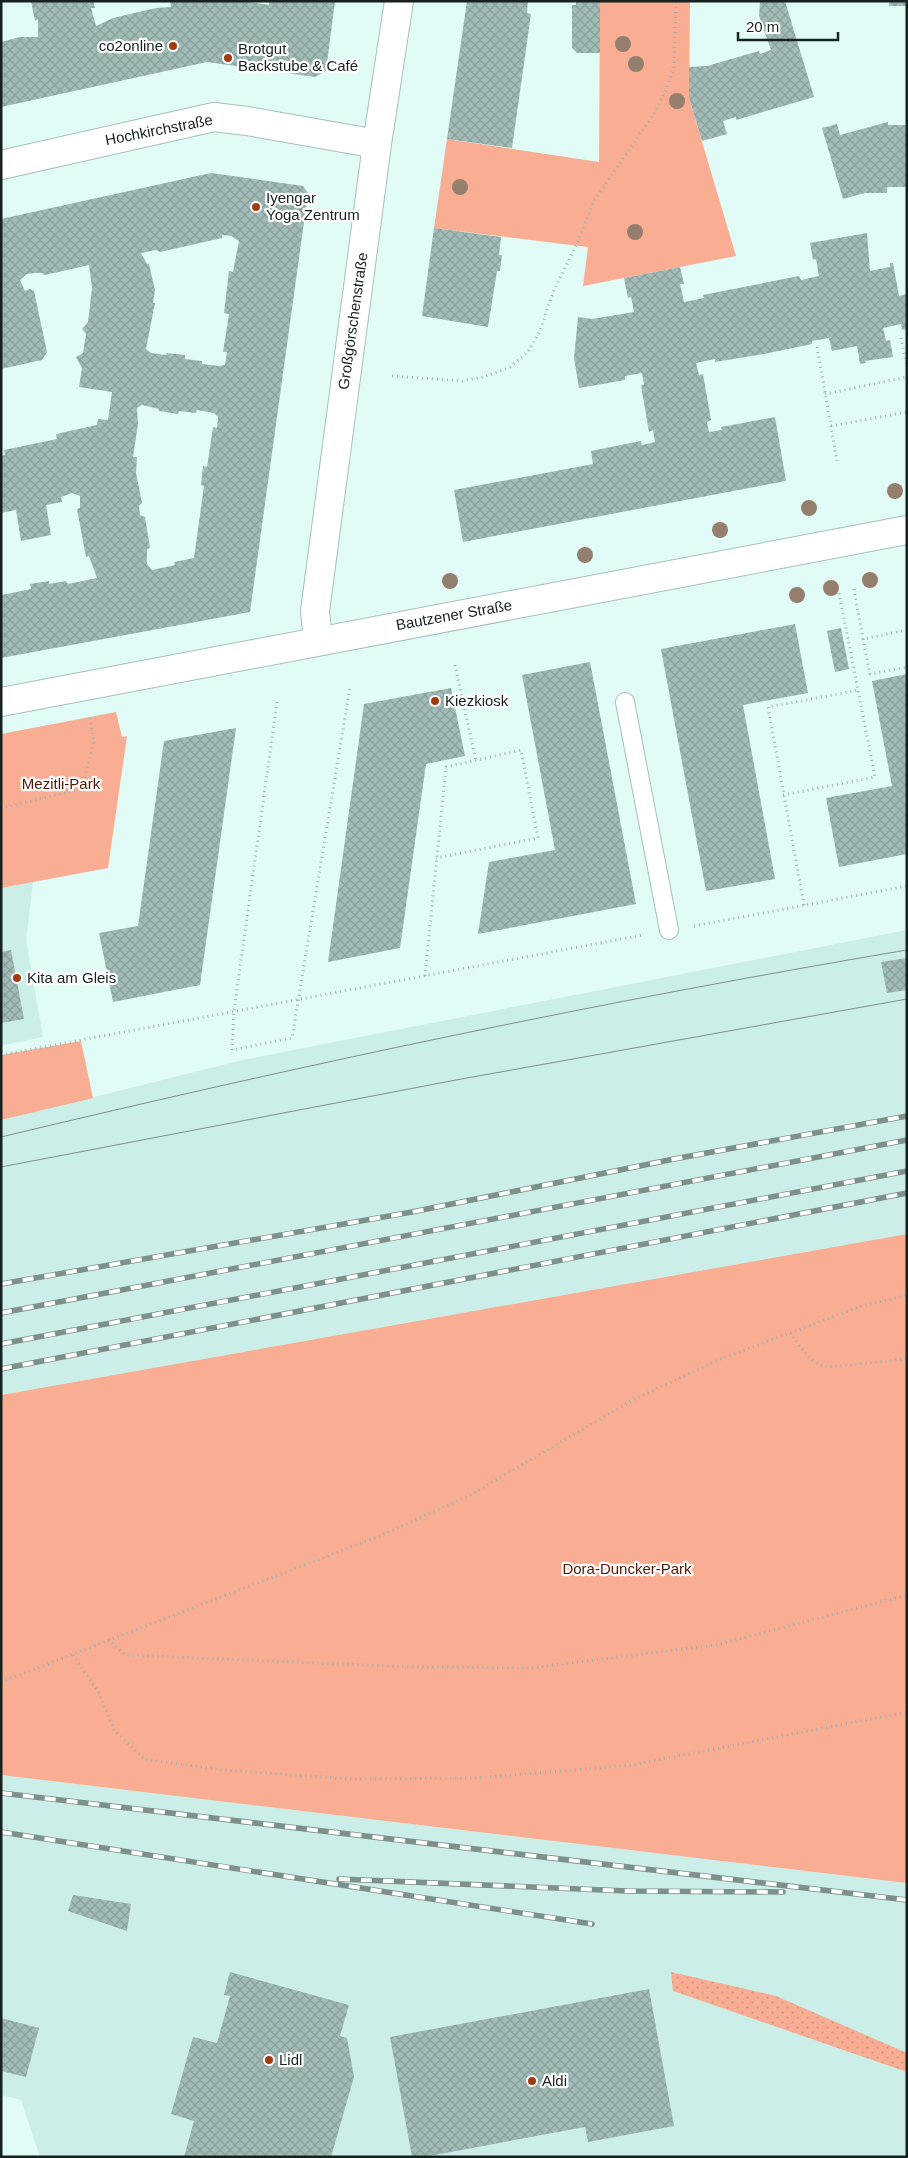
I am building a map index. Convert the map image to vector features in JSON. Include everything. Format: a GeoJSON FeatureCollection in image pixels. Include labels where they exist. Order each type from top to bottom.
{"type":"FeatureCollection","features":[{"type":"Feature","properties":{"kind":"street","name":"Großgörschenstraße"},"geometry":{"type":"LineString","coordinates":[[318,641],[315,611],[377,144],[399,1]]}},
{"type":"Feature","properties":{"kind":"street","name":"Hochkirchstraße"},"geometry":{"type":"LineString","coordinates":[[1,165],[214,117],[247,120],[377,144]]}},
{"type":"Feature","properties":{"kind":"street","name":"Bautzener Straße"},"geometry":{"type":"LineString","coordinates":[[1,702],[907,530]]}},
{"type":"Feature","properties":{"kind":"lane"},"geometry":{"type":"LineString","coordinates":[[625,702],[669,930]]}},
{"type":"Feature","properties":{"kind":"path"},"geometry":{"type":"LineString","coordinates":[[392,376],[462,381],[484,377],[510,367],[528,352],[540,331],[553,292],[573,252],[594,202],[655,112],[666,90],[674,68],[676,1]]}},
{"type":"Feature","properties":{"kind":"path"},"geometry":{"type":"LineString","coordinates":[[901,338],[907,366]]}},
{"type":"Feature","properties":{"kind":"path"},"geometry":{"type":"LineString","coordinates":[[817,347],[837,461]]}},
{"type":"Feature","properties":{"kind":"path"},"geometry":{"type":"LineString","coordinates":[[825,394],[907,377]]}},
{"type":"Feature","properties":{"kind":"path"},"geometry":{"type":"LineString","coordinates":[[831,426],[907,412]]}},
{"type":"Feature","properties":{"kind":"path"},"geometry":{"type":"LineString","coordinates":[[854,589],[870,674],[907,667]]}},
{"type":"Feature","properties":{"kind":"path"},"geometry":{"type":"LineString","coordinates":[[783,795],[875,777],[839,593]]}},
{"type":"Feature","properties":{"kind":"path"},"geometry":{"type":"LineString","coordinates":[[864,639],[907,630]]}},
{"type":"Feature","properties":{"kind":"path"},"geometry":{"type":"LineString","coordinates":[[455,665],[476,761]]}},
{"type":"Feature","properties":{"kind":"path"},"geometry":{"type":"LineString","coordinates":[[1,808],[82,789],[94,741],[83,685]]}},
{"type":"Feature","properties":{"kind":"path"},"geometry":{"type":"LineString","coordinates":[[277,702],[234,1011],[232,1050],[292,1038],[296,1001],[350,687]]}},
{"type":"Feature","properties":{"kind":"path"},"geometry":{"type":"LineString","coordinates":[[804,905],[768,707],[859,690]]}},
{"type":"Feature","properties":{"kind":"path"},"geometry":{"type":"LineString","coordinates":[[425,976],[436,858],[446,767],[521,750],[538,838],[436,858]]}},
{"type":"Feature","properties":{"kind":"path"},"geometry":{"type":"LineString","coordinates":[[1,1055],[907,886]]}},
{"type":"Feature","properties":{"kind":"path"},"geometry":{"type":"LineString","coordinates":[[1,1682],[382,1535],[470,1496],[633,1400],[718,1360],[862,1306],[907,1295]]}},
{"type":"Feature","properties":{"kind":"path"},"geometry":{"type":"LineString","coordinates":[[790,1333],[818,1366],[828,1367],[907,1359]]}},
{"type":"Feature","properties":{"kind":"path"},"geometry":{"type":"LineString","coordinates":[[108,1640],[126,1655],[412,1667],[530,1668],[716,1645],[907,1595]]}},
{"type":"Feature","properties":{"kind":"path"},"geometry":{"type":"LineString","coordinates":[[74,1655],[99,1693],[114,1730],[144,1759],[243,1772],[351,1779],[477,1778],[632,1765],[907,1712]]}},
{"type":"Feature","properties":{"kind":"shaded area","name":"Kita am Gleis"},"geometry":{"type":"Polygon","coordinates":[[[33,882],[26,940],[43,1037],[1,1046],[1,888],[33,882]]]}},
{"type":"Feature","properties":{"kind":"shaded area"},"geometry":{"type":"Polygon","coordinates":[[[907,930],[907,1234],[1,1395],[1,1120],[243,1060],[907,930]]]}},
{"type":"Feature","properties":{"kind":"shaded area"},"geometry":{"type":"Polygon","coordinates":[[[1,1775],[907,1883],[907,2157],[40,2157],[21,2100],[1,2095],[1,1775]]]}},
{"type":"Feature","properties":{"kind":"green space"},"geometry":{"type":"Polygon","coordinates":[[[600,1],[690,1],[689,98],[736,256],[583,286],[588,247],[434,228],[447,139],[599,162],[600,1]]]}},
{"type":"Feature","properties":{"kind":"green space","name":"Mezitli-Park"},"geometry":{"type":"Polygon","coordinates":[[[116,712],[122,737],[127,736],[108,868],[1,888],[1,734],[116,712]]]}},
{"type":"Feature","properties":{"kind":"green space"},"geometry":{"type":"Polygon","coordinates":[[[81,1041],[93,1098],[1,1120],[1,1055],[81,1041]]]}},
{"type":"Feature","properties":{"kind":"green space","name":"Dora-Duncker-Park"},"geometry":{"type":"Polygon","coordinates":[[[907,1234],[907,1883],[1,1775],[1,1395],[907,1234]]]}},
{"type":"Feature","properties":{"kind":"green space"},"geometry":{"type":"Polygon","coordinates":[[[671,1972],[776,1996],[907,2053],[907,2072],[673,1991],[671,1972]]]}},
{"type":"Feature","properties":{"kind":"building"},"geometry":{"type":"Polygon","coordinates":[[[31,1],[93,1],[95,8],[91,8],[96,26],[113,18],[156,8],[171,7],[170,1],[244,1],[269,5],[269,1],[335,1],[326,71],[315,77],[207,62],[1,107],[1,42],[20,37],[38,37],[38,19],[35,21],[31,1]]]}},
{"type":"Feature","properties":{"kind":"building"},"geometry":{"type":"Polygon","coordinates":[[[467,1],[528,1],[527,13],[531,14],[512,148],[447,139],[467,1]]]}},
{"type":"Feature","properties":{"kind":"building"},"geometry":{"type":"Polygon","coordinates":[[[576,1],[600,1],[600,53],[577,53],[572,48],[572,5],[576,5],[576,1]]]}},
{"type":"Feature","properties":{"kind":"building"},"geometry":{"type":"Polygon","coordinates":[[[760,1],[785,1],[814,97],[736,120],[736,117],[723,121],[727,134],[702,141],[689,98],[689,67],[707,66],[759,51],[760,54],[771,50],[759,16],[760,1]]]}},
{"type":"Feature","properties":{"kind":"building"},"geometry":{"type":"Polygon","coordinates":[[[889,1],[907,1],[907,6],[889,6],[889,1]]]}},
{"type":"Feature","properties":{"kind":"building"},"geometry":{"type":"Polygon","coordinates":[[[888,122],[888,125],[907,125],[907,187],[887,187],[887,193],[865,193],[843,199],[822,128],[837,124],[840,135],[888,122]]]}},
{"type":"Feature","properties":{"kind":"building"},"geometry":{"type":"Polygon","coordinates":[[[211,173],[303,186],[308,193],[250,612],[1,658],[2,595],[31,589],[30,584],[49,581],[49,584],[66,581],[68,584],[97,578],[89,556],[86,557],[77,509],[80,508],[80,496],[72,493],[61,497],[62,502],[46,505],[51,535],[21,541],[16,510],[1,513],[1,456],[5,455],[4,450],[57,439],[56,434],[97,425],[98,419],[108,420],[112,392],[79,387],[82,368],[76,357],[83,353],[86,334],[82,329],[88,322],[92,288],[89,265],[45,275],[42,273],[27,274],[20,280],[25,291],[30,289],[34,291],[47,352],[42,360],[1,369],[1,219],[211,173]],[[222,235],[222,238],[160,252],[156,250],[141,253],[147,264],[149,264],[155,290],[153,303],[155,303],[146,349],[151,353],[185,355],[185,359],[202,361],[202,364],[225,365],[227,352],[223,352],[229,314],[224,313],[229,271],[233,272],[239,241],[231,236],[222,235]],[[142,405],[137,408],[138,424],[133,457],[137,457],[136,473],[142,503],[139,506],[140,515],[145,517],[150,548],[147,549],[147,564],[152,570],[175,565],[174,562],[194,558],[204,486],[201,485],[203,466],[207,467],[213,427],[217,428],[218,417],[214,413],[197,410],[196,413],[179,411],[178,414],[159,411],[159,409],[142,405]]]}},
{"type":"Feature","properties":{"kind":"building"},"geometry":{"type":"Polygon","coordinates":[[[434,228],[501,237],[499,255],[502,255],[500,271],[497,271],[488,327],[422,316],[434,228]]]}},
{"type":"Feature","properties":{"kind":"building"},"geometry":{"type":"Polygon","coordinates":[[[867,233],[870,271],[890,267],[890,263],[893,263],[899,296],[907,294],[907,329],[902,330],[901,324],[883,328],[886,341],[890,340],[893,357],[865,361],[866,363],[860,364],[857,346],[832,351],[829,338],[812,341],[812,344],[764,354],[715,362],[715,359],[696,363],[699,375],[703,374],[711,420],[707,422],[709,432],[722,430],[721,427],[775,417],[786,481],[463,542],[454,490],[593,464],[591,451],[641,441],[642,445],[655,442],[653,430],[649,432],[641,385],[644,385],[642,373],[625,376],[625,380],[579,388],[574,358],[578,317],[592,319],[634,312],[631,297],[628,298],[624,278],[680,267],[684,284],[680,284],[684,302],[704,298],[703,295],[799,276],[801,280],[819,276],[816,259],[813,260],[810,243],[867,233]]]}},
{"type":"Feature","properties":{"kind":"building"},"geometry":{"type":"Polygon","coordinates":[[[795,624],[808,693],[743,705],[775,879],[706,891],[661,649],[795,624]]]}},
{"type":"Feature","properties":{"kind":"building"},"geometry":{"type":"Polygon","coordinates":[[[841,628],[849,669],[835,672],[827,631],[841,628]]]}},
{"type":"Feature","properties":{"kind":"building"},"geometry":{"type":"Polygon","coordinates":[[[590,662],[636,904],[478,934],[489,862],[555,850],[522,675],[590,662]]]}},
{"type":"Feature","properties":{"kind":"building"},"geometry":{"type":"Polygon","coordinates":[[[907,674],[907,854],[839,867],[826,798],[892,786],[872,681],[907,674]]]}},
{"type":"Feature","properties":{"kind":"building"},"geometry":{"type":"Polygon","coordinates":[[[451,688],[465,756],[426,764],[400,948],[328,962],[364,704],[451,688]]]}},
{"type":"Feature","properties":{"kind":"building"},"geometry":{"type":"Polygon","coordinates":[[[236,728],[200,985],[113,1002],[99,933],[138,926],[164,741],[236,728]]]}},
{"type":"Feature","properties":{"kind":"building"},"geometry":{"type":"Polygon","coordinates":[[[11,950],[24,1019],[1,1023],[1,952],[11,950]]]}},
{"type":"Feature","properties":{"kind":"building"},"geometry":{"type":"Polygon","coordinates":[[[907,958],[907,990],[887,993],[881,962],[907,958]]]}},
{"type":"Feature","properties":{"kind":"building"},"geometry":{"type":"Polygon","coordinates":[[[73,1895],[131,1904],[127,1931],[68,1911],[73,1895]]]}},
{"type":"Feature","properties":{"kind":"building","name":"Lidl"},"geometry":{"type":"Polygon","coordinates":[[[230,1972],[349,2005],[340,2036],[347,2038],[354,2077],[331,2157],[184,2157],[194,2121],[171,2114],[193,2037],[217,2043],[230,1996],[224,1995],[230,1972]]]}},
{"type":"Feature","properties":{"kind":"building","name":"Aldi"},"geometry":{"type":"Polygon","coordinates":[[[649,1989],[674,2126],[588,2142],[585,2127],[424,2157],[412,2157],[390,2037],[649,1989]]]}},
{"type":"Feature","properties":{"kind":"building"},"geometry":{"type":"Polygon","coordinates":[[[1,2018],[39,2028],[26,2077],[1,2071],[1,2018]]]}},
{"type":"Feature","properties":{"kind":"tram line"},"geometry":{"type":"LineString","coordinates":[[1,1137],[114,1110],[452,1036],[679,991],[907,950]]}},
{"type":"Feature","properties":{"kind":"tram line"},"geometry":{"type":"LineString","coordinates":[[1,1167],[456,1080],[907,999]]}},
{"type":"Feature","properties":{"kind":"railway"},"geometry":{"type":"LineString","coordinates":[[1,1284],[412,1212],[674,1159],[907,1116]]}},
{"type":"Feature","properties":{"kind":"railway"},"geometry":{"type":"LineString","coordinates":[[1,1313],[907,1140]]}},
{"type":"Feature","properties":{"kind":"railway"},"geometry":{"type":"LineString","coordinates":[[1,1344],[907,1171]]}},
{"type":"Feature","properties":{"kind":"railway"},"geometry":{"type":"LineString","coordinates":[[1,1369],[907,1193]]}},
{"type":"Feature","properties":{"kind":"railway"},"geometry":{"type":"LineString","coordinates":[[1,1793],[907,1900]]}},
{"type":"Feature","properties":{"kind":"railway"},"geometry":{"type":"LineString","coordinates":[[1,1832],[592,1924]]}},
{"type":"Feature","properties":{"kind":"railway"},"geometry":{"type":"LineString","coordinates":[[339,1879],[627,1891],[783,1892]]}},
{"type":"Feature","properties":{"kind":"place","name":"co2online"},"geometry":{"type":"Point","coordinates":[173,46]}},
{"type":"Feature","properties":{"kind":"place","name":"Brotgut Backstube & Café"},"geometry":{"type":"Point","coordinates":[228,58]}},
{"type":"Feature","properties":{"kind":"place","name":"Iyengar Yoga Zentrum"},"geometry":{"type":"Point","coordinates":[256,207]}},
{"type":"Feature","properties":{"kind":"place","name":"Kiezkiosk"},"geometry":{"type":"Point","coordinates":[435,701]}},
{"type":"Feature","properties":{"kind":"place","name":"Kita am Gleis"},"geometry":{"type":"Point","coordinates":[17,978]}},
{"type":"Feature","properties":{"kind":"place","name":"Lidl"},"geometry":{"type":"Point","coordinates":[269,2060]}},
{"type":"Feature","properties":{"kind":"place","name":"Aldi"},"geometry":{"type":"Point","coordinates":[532,2081]}}]}
